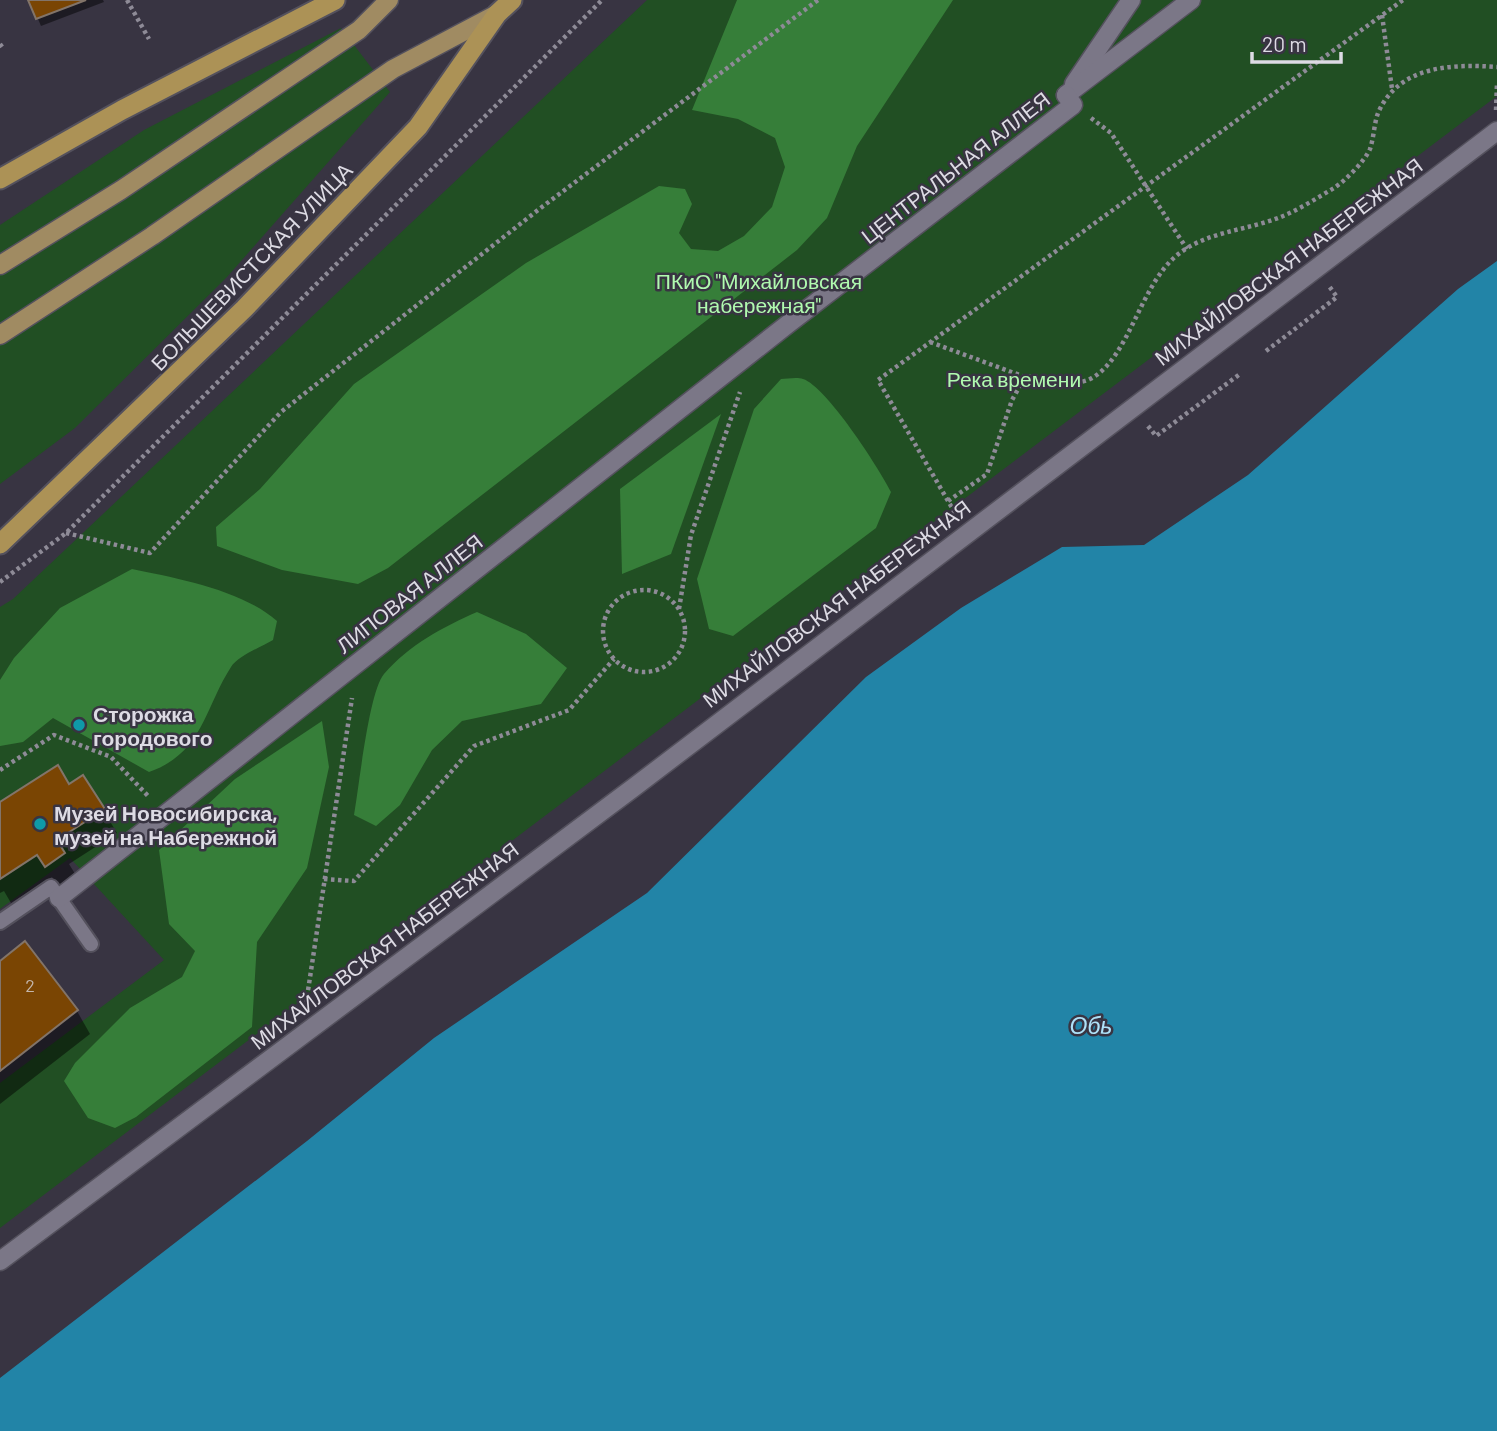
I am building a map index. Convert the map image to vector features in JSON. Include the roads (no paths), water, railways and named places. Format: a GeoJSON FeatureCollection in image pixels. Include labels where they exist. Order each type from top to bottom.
{"type":"FeatureCollection","features":[{"type":"Feature","properties":{"kind":"highway"},"geometry":{"type":"LineString","coordinates":[[0,179],[122,110],[335,0]]}},
{"type":"Feature","properties":{"kind":"highway","name":"БОЛЬШЕВИСТСКАЯ УЛИЦА"},"geometry":{"type":"LineString","coordinates":[[0,544],[244,309],[418,127],[497,14],[512,0]]}},
{"type":"Feature","properties":{"kind":"main road"},"geometry":{"type":"LineString","coordinates":[[0,265],[121,190],[359,30],[389,0]]}},
{"type":"Feature","properties":{"kind":"main road"},"geometry":{"type":"LineString","coordinates":[[0,335],[152,236],[393,69],[497,14]]}},
{"type":"Feature","properties":{"kind":"street","name":"ЦЕНТРАЛЬНАЯ АЛЛЕЯ"},"geometry":{"type":"LineString","coordinates":[[1066,95],[1131,0]]}},
{"type":"Feature","properties":{"kind":"street","name":"ЦЕНТРАЛЬНАЯ АЛЛЕЯ"},"geometry":{"type":"LineString","coordinates":[[1066,95],[1191,0]]}},
{"type":"Feature","properties":{"kind":"street","name":"ЦЕНТРАЛЬНАЯ АЛЛЕЯ"},"geometry":{"type":"LineString","coordinates":[[788,324],[1073,105],[1066,95]]}},
{"type":"Feature","properties":{"kind":"street","name":"МИХАЙЛОВСКАЯ НАБЕРЕЖНАЯ"},"geometry":{"type":"LineString","coordinates":[[0,1261],[633,788],[1497,131]]}},
{"type":"Feature","properties":{"kind":"street","name":"ЛИПОВАЯ АЛЛЕЯ"},"geometry":{"type":"LineString","coordinates":[[59,898],[788,324]]}},
{"type":"Feature","properties":{"kind":"lane"},"geometry":{"type":"LineString","coordinates":[[0,922],[51,887],[91,944]]}},
{"type":"Feature","properties":{"kind":"water","name":"Обь"},"geometry":{"type":"Polygon","coordinates":[[[1497,261],[1497,1431],[0,1431],[0,1378],[307,1141],[434,1038],[647,893],[866,677],[961,608],[1062,547],[1144,545],[1248,475],[1458,289],[1497,261]]]}},
{"type":"Feature","properties":{"kind":"place","name":"Сторожка городового"},"geometry":{"type":"Point","coordinates":[79,725]}},
{"type":"Feature","properties":{"kind":"place","name":"Музей Новосибирска, музей на Набережной"},"geometry":{"type":"Point","coordinates":[40,824]}},
{"type":"Feature","properties":{"kind":"park label","name":"ПКиО \"Михайловская набережная\""},"geometry":{"type":"Point","coordinates":[759,292]}},
{"type":"Feature","properties":{"kind":"park label","name":"Река времени"},"geometry":{"type":"Point","coordinates":[1014,378]}}]}
